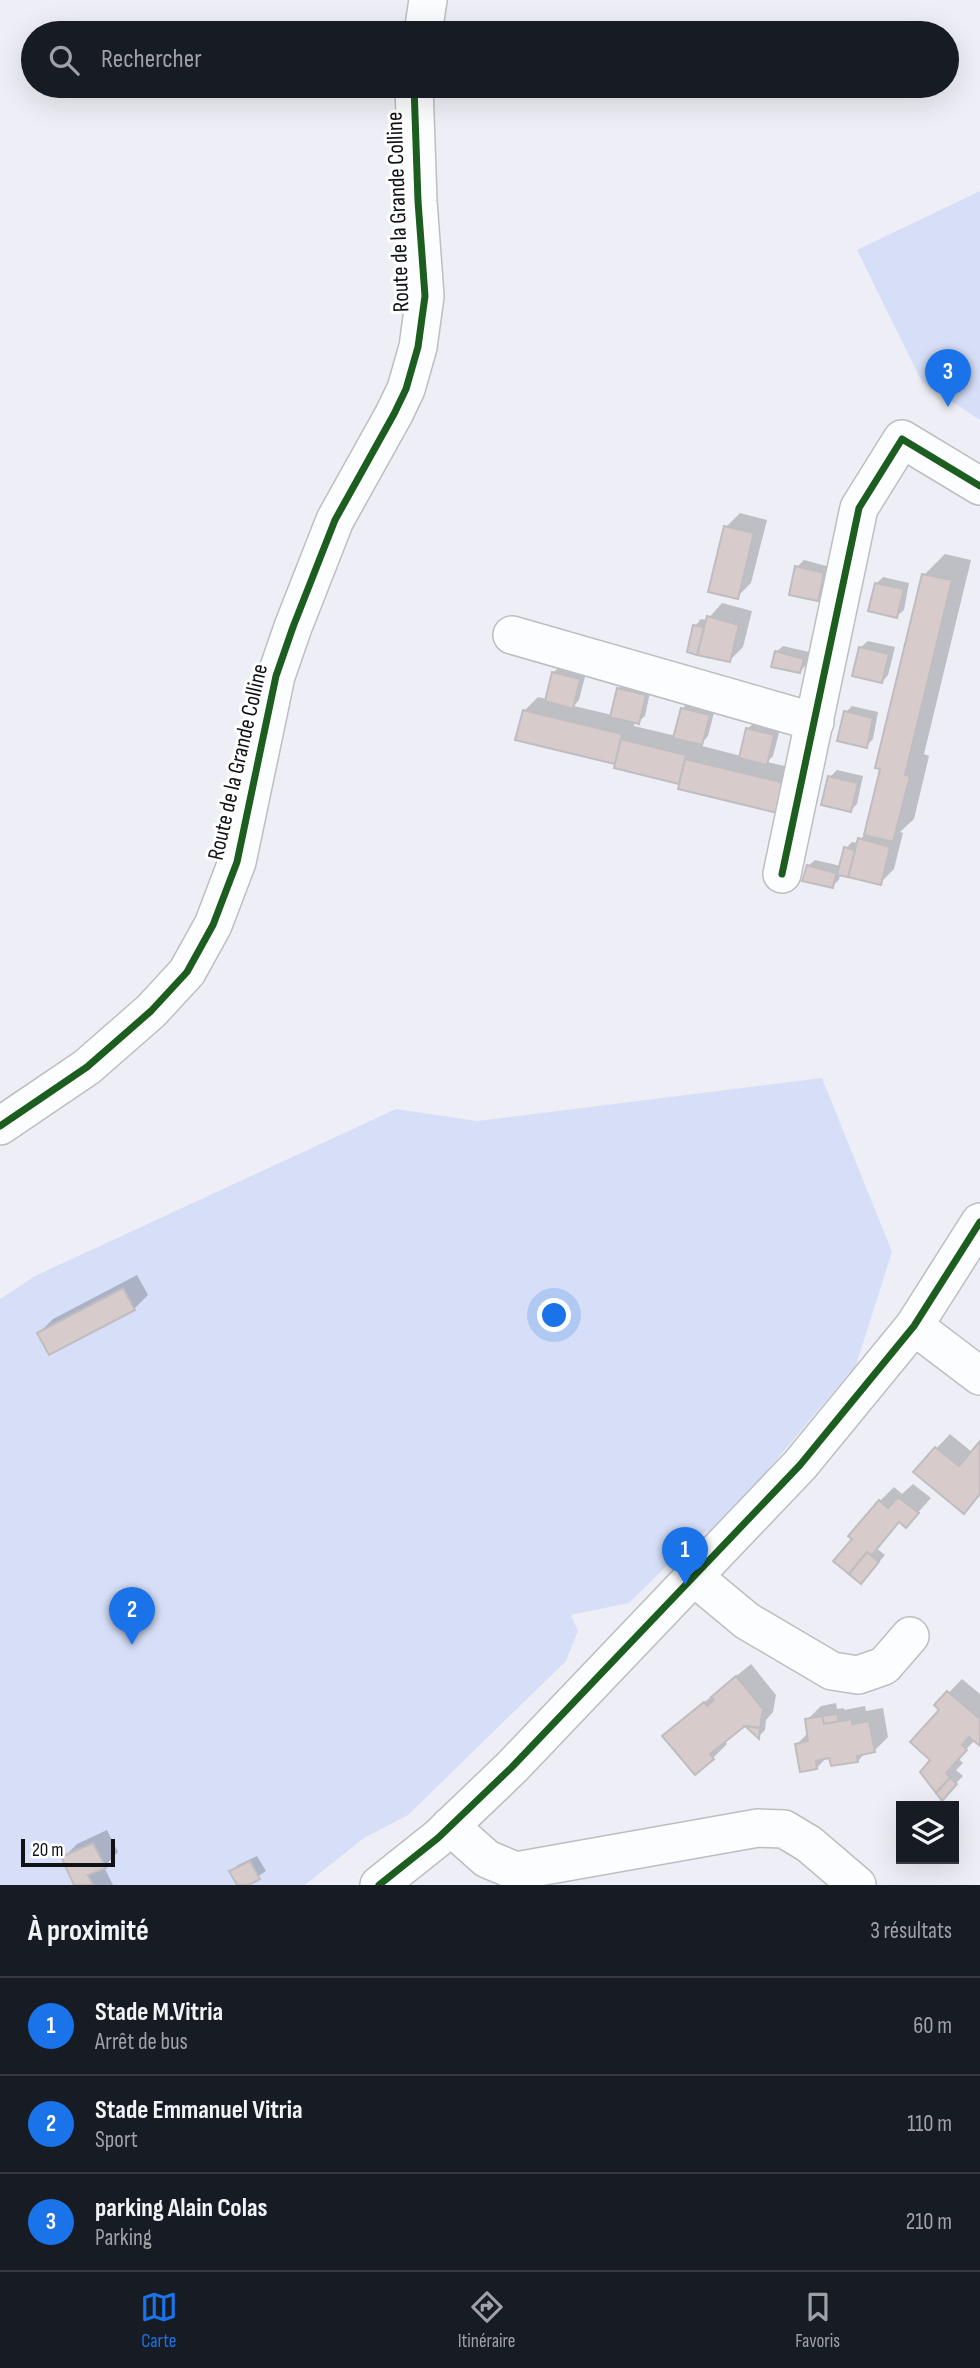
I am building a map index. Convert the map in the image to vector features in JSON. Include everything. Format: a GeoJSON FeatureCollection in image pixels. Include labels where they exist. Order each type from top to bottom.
{"type":"FeatureCollection","features":[{"type":"Feature","properties":{"kind":"street"},"geometry":{"type":"LineString","coordinates":[[425,21],[428,0]]}},
{"type":"Feature","properties":{"kind":"street","name":"Route de la Grande Colline"},"geometry":{"type":"LineString","coordinates":[[0,1126],[87,1068],[151,1011],[187,972],[213,925],[237,862],[276,676],[293,626],[335,520],[406,389],[418,347],[425,296],[414,98]]}},
{"type":"Feature","properties":{"kind":"street"},"geometry":{"type":"LineString","coordinates":[[782,874],[859,508],[902,439],[980,486]]}},
{"type":"Feature","properties":{"kind":"street"},"geometry":{"type":"LineString","coordinates":[[512,635],[815,722]]}},
{"type":"Feature","properties":{"kind":"street"},"geometry":{"type":"LineString","coordinates":[[379,1885],[450,1826],[512,1768],[800,1465],[914,1326],[980,1222]]}},
{"type":"Feature","properties":{"kind":"street"},"geometry":{"type":"LineString","coordinates":[[914,1326],[980,1376]]}},
{"type":"Feature","properties":{"kind":"street"},"geometry":{"type":"LineString","coordinates":[[694,1577],[747,1621],[832,1671],[858,1675],[884,1666],[910,1636]]}},
{"type":"Feature","properties":{"kind":"street"},"geometry":{"type":"LineString","coordinates":[[450,1826],[487,1859],[516,1871],[758,1828],[784,1829],[809,1844],[857,1885]]}},
{"type":"Feature","properties":{"kind":"shaded area"},"geometry":{"type":"Polygon","coordinates":[[[980,191],[980,420],[922,382],[857,250],[980,191]]]}},
{"type":"Feature","properties":{"kind":"shaded area"},"geometry":{"type":"Polygon","coordinates":[[[822,1078],[892,1252],[856,1365],[721,1526],[697,1536],[629,1603],[571,1615],[578,1631],[566,1661],[408,1815],[364,1838],[305,1885],[0,1885],[0,1299],[35,1276],[396,1109],[477,1121],[822,1078]]]}},
{"type":"Feature","properties":{"kind":"building"},"geometry":{"type":"Polygon","coordinates":[[[724,526],[754,533],[738,599],[708,592],[724,526]]]}},
{"type":"Feature","properties":{"kind":"building"},"geometry":{"type":"Polygon","coordinates":[[[795,566],[824,573],[818,601],[789,595],[795,566]]]}},
{"type":"Feature","properties":{"kind":"building"},"geometry":{"type":"Polygon","coordinates":[[[922,574],[952,580],[905,775],[910,776],[893,842],[864,835],[880,769],[875,768],[922,574]]]}},
{"type":"Feature","properties":{"kind":"building"},"geometry":{"type":"Polygon","coordinates":[[[875,583],[904,589],[897,618],[868,611],[875,583]]]}},
{"type":"Feature","properties":{"kind":"building"},"geometry":{"type":"Polygon","coordinates":[[[707,616],[739,625],[730,662],[697,655],[707,616]]]}},
{"type":"Feature","properties":{"kind":"building"},"geometry":{"type":"Polygon","coordinates":[[[693,625],[704,627],[697,655],[687,652],[693,625]]]}},
{"type":"Feature","properties":{"kind":"building"},"geometry":{"type":"Polygon","coordinates":[[[859,647],[889,654],[882,683],[852,676],[859,647]]]}},
{"type":"Feature","properties":{"kind":"building"},"geometry":{"type":"Polygon","coordinates":[[[775,651],[804,659],[800,673],[771,667],[775,651]]]}},
{"type":"Feature","properties":{"kind":"building"},"geometry":{"type":"Polygon","coordinates":[[[552,672],[580,679],[573,709],[545,701],[552,672]]]}},
{"type":"Feature","properties":{"kind":"building"},"geometry":{"type":"Polygon","coordinates":[[[617,688],[646,695],[639,724],[610,717],[617,688]]]}},
{"type":"Feature","properties":{"kind":"building"},"geometry":{"type":"Polygon","coordinates":[[[681,708],[710,715],[702,745],[673,738],[681,708]]]}},
{"type":"Feature","properties":{"kind":"building"},"geometry":{"type":"Polygon","coordinates":[[[523,710],[622,734],[615,764],[515,740],[523,710]]]}},
{"type":"Feature","properties":{"kind":"building"},"geometry":{"type":"Polygon","coordinates":[[[844,711],[873,718],[867,748],[837,741],[844,711]]]}},
{"type":"Feature","properties":{"kind":"building"},"geometry":{"type":"Polygon","coordinates":[[[746,728],[774,735],[767,765],[739,758],[746,728]]]}},
{"type":"Feature","properties":{"kind":"building"},"geometry":{"type":"Polygon","coordinates":[[[621,739],[686,755],[679,784],[614,768],[621,739]]]}},
{"type":"Feature","properties":{"kind":"building"},"geometry":{"type":"Polygon","coordinates":[[[685,759],[785,783],[778,813],[678,789],[685,759]]]}},
{"type":"Feature","properties":{"kind":"building"},"geometry":{"type":"Polygon","coordinates":[[[828,776],[858,783],[851,812],[821,805],[828,776]]]}},
{"type":"Feature","properties":{"kind":"building"},"geometry":{"type":"Polygon","coordinates":[[[858,838],[890,847],[881,885],[848,877],[858,838]]]}},
{"type":"Feature","properties":{"kind":"building"},"geometry":{"type":"Polygon","coordinates":[[[844,847],[855,850],[848,877],[837,875],[844,847]]]}},
{"type":"Feature","properties":{"kind":"building"},"geometry":{"type":"Polygon","coordinates":[[[807,865],[836,873],[833,888],[802,881],[807,865]]]}},
{"type":"Feature","properties":{"kind":"building"},"geometry":{"type":"Polygon","coordinates":[[[123,1288],[135,1310],[49,1355],[37,1333],[123,1288]]]}},
{"type":"Feature","properties":{"kind":"building"},"geometry":{"type":"Polygon","coordinates":[[[980,1441],[980,1494],[964,1514],[913,1472],[935,1447],[959,1466],[980,1441]]]}},
{"type":"Feature","properties":{"kind":"building"},"geometry":{"type":"Polygon","coordinates":[[[898,1497],[919,1513],[906,1528],[899,1522],[871,1556],[867,1552],[849,1574],[833,1561],[852,1539],[848,1536],[879,1500],[888,1508],[898,1497]]]}},
{"type":"Feature","properties":{"kind":"building"},"geometry":{"type":"Polygon","coordinates":[[[867,1552],[879,1562],[861,1584],[849,1574],[867,1552]]]}},
{"type":"Feature","properties":{"kind":"building"},"geometry":{"type":"Polygon","coordinates":[[[736,1676],[763,1709],[760,1728],[745,1726],[710,1754],[714,1759],[695,1775],[662,1736],[704,1702],[707,1706],[714,1700],[711,1697],[736,1676]]]}},
{"type":"Feature","properties":{"kind":"building"},"geometry":{"type":"Polygon","coordinates":[[[947,1691],[980,1719],[980,1746],[969,1737],[962,1745],[967,1750],[946,1773],[950,1778],[936,1793],[920,1772],[930,1760],[910,1742],[939,1710],[934,1705],[947,1691]]]}},
{"type":"Feature","properties":{"kind":"building"},"geometry":{"type":"Polygon","coordinates":[[[837,1714],[839,1722],[824,1724],[822,1716],[837,1714]]]}},
{"type":"Feature","properties":{"kind":"building"},"geometry":{"type":"Polygon","coordinates":[[[822,1716],[824,1724],[852,1719],[852,1724],[869,1721],[875,1752],[857,1756],[858,1762],[831,1766],[829,1758],[816,1761],[817,1769],[800,1772],[795,1744],[808,1741],[805,1719],[822,1716]]]}},
{"type":"Feature","properties":{"kind":"building"},"geometry":{"type":"Polygon","coordinates":[[[745,1726],[760,1728],[759,1739],[745,1726]]]}},
{"type":"Feature","properties":{"kind":"building"},"geometry":{"type":"Polygon","coordinates":[[[950,1778],[957,1784],[942,1801],[936,1793],[950,1778]]]}},
{"type":"Feature","properties":{"kind":"building"},"geometry":{"type":"Polygon","coordinates":[[[93,1843],[106,1868],[88,1875],[93,1885],[74,1885],[61,1857],[93,1843]]]}},
{"type":"Feature","properties":{"kind":"building"},"geometry":{"type":"Polygon","coordinates":[[[250,1861],[260,1879],[249,1885],[237,1885],[229,1871],[250,1861]]]}},
{"type":"Feature","properties":{"kind":"cycle path"},"geometry":{"type":"LineString","coordinates":[[0,1126],[87,1067],[151,1011],[187,972],[213,925],[237,862],[276,676],[293,627],[335,520],[406,389],[418,347],[425,296],[414,98]]}},
{"type":"Feature","properties":{"kind":"cycle path"},"geometry":{"type":"LineString","coordinates":[[782,874],[859,508],[902,439],[980,486]]}},
{"type":"Feature","properties":{"kind":"cycle path"},"geometry":{"type":"LineString","coordinates":[[379,1885],[438,1838],[512,1767],[800,1465],[914,1326],[980,1222]]}},
{"type":"Feature","properties":{"kind":"place","name":"parking Alain Colas"},"geometry":{"type":"Point","coordinates":[948,407]}},
{"type":"Feature","properties":{"kind":"place","name":"Stade M.Vitria"},"geometry":{"type":"Point","coordinates":[685,1585]}},
{"type":"Feature","properties":{"kind":"place","name":"Stade Emmanuel Vitria"},"geometry":{"type":"Point","coordinates":[132,1645]}}]}
